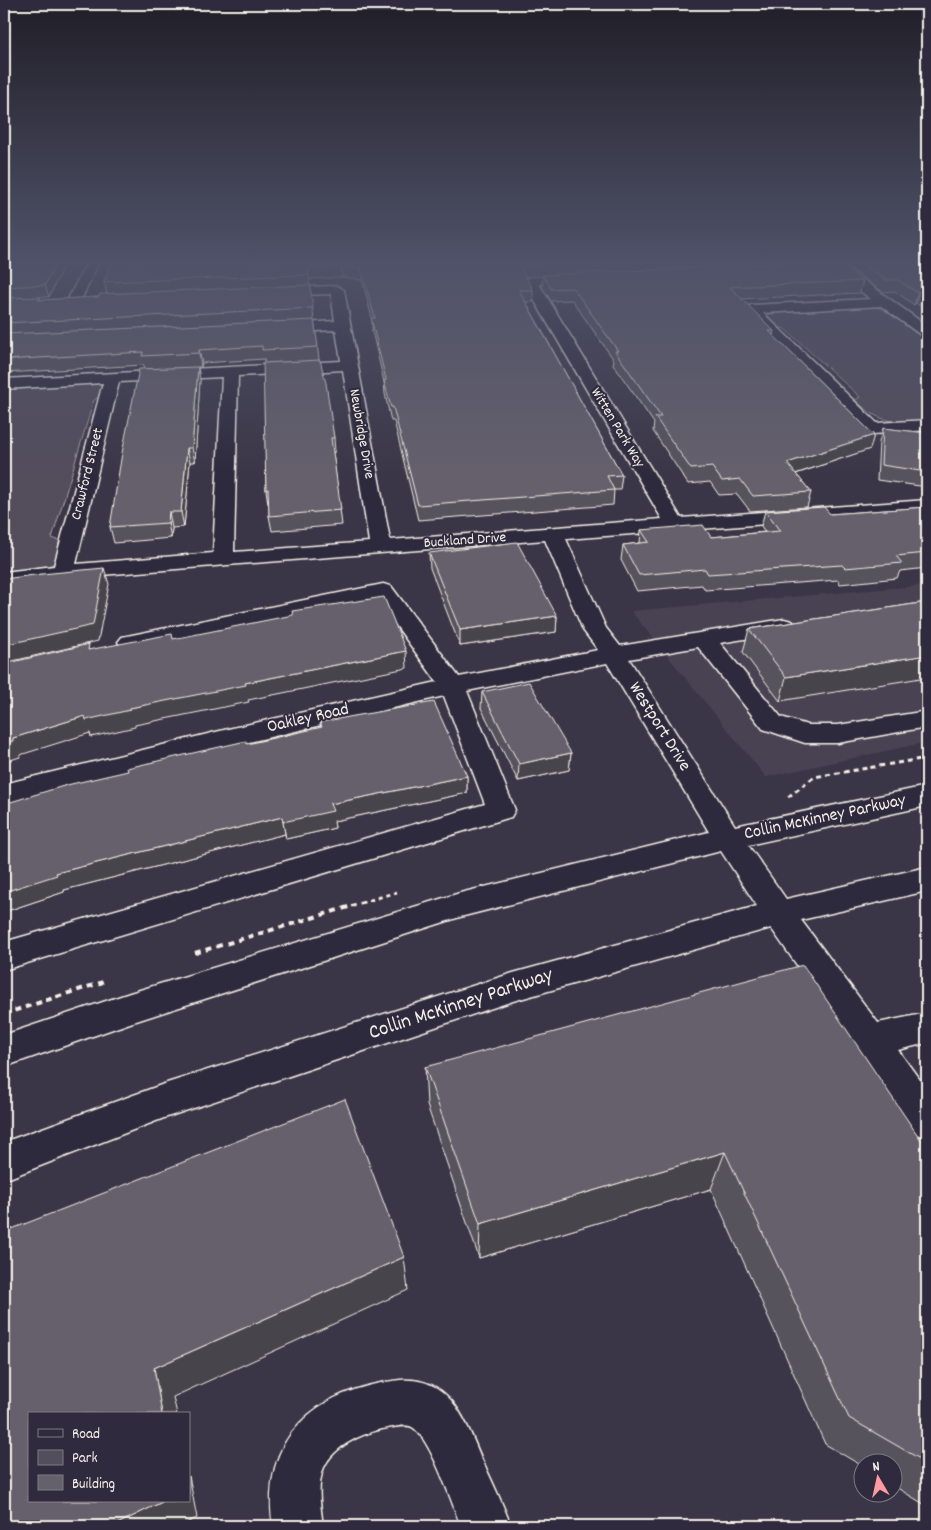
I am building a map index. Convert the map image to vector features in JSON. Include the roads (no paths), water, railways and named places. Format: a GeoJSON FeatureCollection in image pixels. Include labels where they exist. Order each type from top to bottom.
{"type":"FeatureCollection","features":[{"type":"Feature","properties":{"kind":"street","name":"Newbridge Drive"},"geometry":{"type":"LineString","coordinates":[[345,333],[381,548]]}},
{"type":"Feature","properties":{"kind":"street","name":"Witten Park Way"},"geometry":{"type":"LineString","coordinates":[[561,333],[674,523]]}},
{"type":"Feature","properties":{"kind":"street"},"geometry":{"type":"LineString","coordinates":[[775,333],[873,429],[927,425]]}},
{"type":"Feature","properties":{"kind":"street"},"geometry":{"type":"LineString","coordinates":[[11,366],[4,383],[349,364]]}},
{"type":"Feature","properties":{"kind":"street"},"geometry":{"type":"LineString","coordinates":[[222,559],[230,371]]}},
{"type":"Feature","properties":{"kind":"street","name":"Crawford Street"},"geometry":{"type":"LineString","coordinates":[[63,571],[112,378]]}},
{"type":"Feature","properties":{"kind":"street","name":"Buckland Drive"},"geometry":{"type":"LineString","coordinates":[[4,579],[63,571],[381,548],[674,523],[927,506]]}},
{"type":"Feature","properties":{"kind":"street","name":"Westport Drive"},"geometry":{"type":"LineString","coordinates":[[553,534],[595,630],[614,654],[728,838],[778,913],[927,1120]]}},
{"type":"Feature","properties":{"kind":"street"},"geometry":{"type":"LineString","coordinates":[[4,956],[501,810],[454,686],[383,591],[110,647]]}},
{"type":"Feature","properties":{"kind":"street","name":"Oakley Road"},"geometry":{"type":"LineString","coordinates":[[4,794],[191,746],[454,686],[614,654],[809,622]]}},
{"type":"Feature","properties":{"kind":"street"},"geometry":{"type":"LineString","coordinates":[[704,639],[772,723],[805,734],[838,734],[927,719]]}},
{"type":"Feature","properties":{"kind":"street","name":"Collin McKinney Parkway"},"geometry":{"type":"LineString","coordinates":[[4,1051],[130,1008],[460,905],[728,838],[927,796]]}},
{"type":"Feature","properties":{"kind":"street","name":"Collin McKinney Parkway"},"geometry":{"type":"LineString","coordinates":[[4,1161],[164,1101],[513,987],[778,913],[927,879]]}},
{"type":"Feature","properties":{"kind":"street"},"geometry":{"type":"LineString","coordinates":[[870,1041],[927,1028]]}},
{"type":"Feature","properties":{"kind":"street"},"geometry":{"type":"LineString","coordinates":[[298,1526],[297,1480],[301,1462],[319,1436],[334,1422],[364,1409],[407,1403],[422,1406],[436,1418],[445,1430],[486,1526]]}}]}
